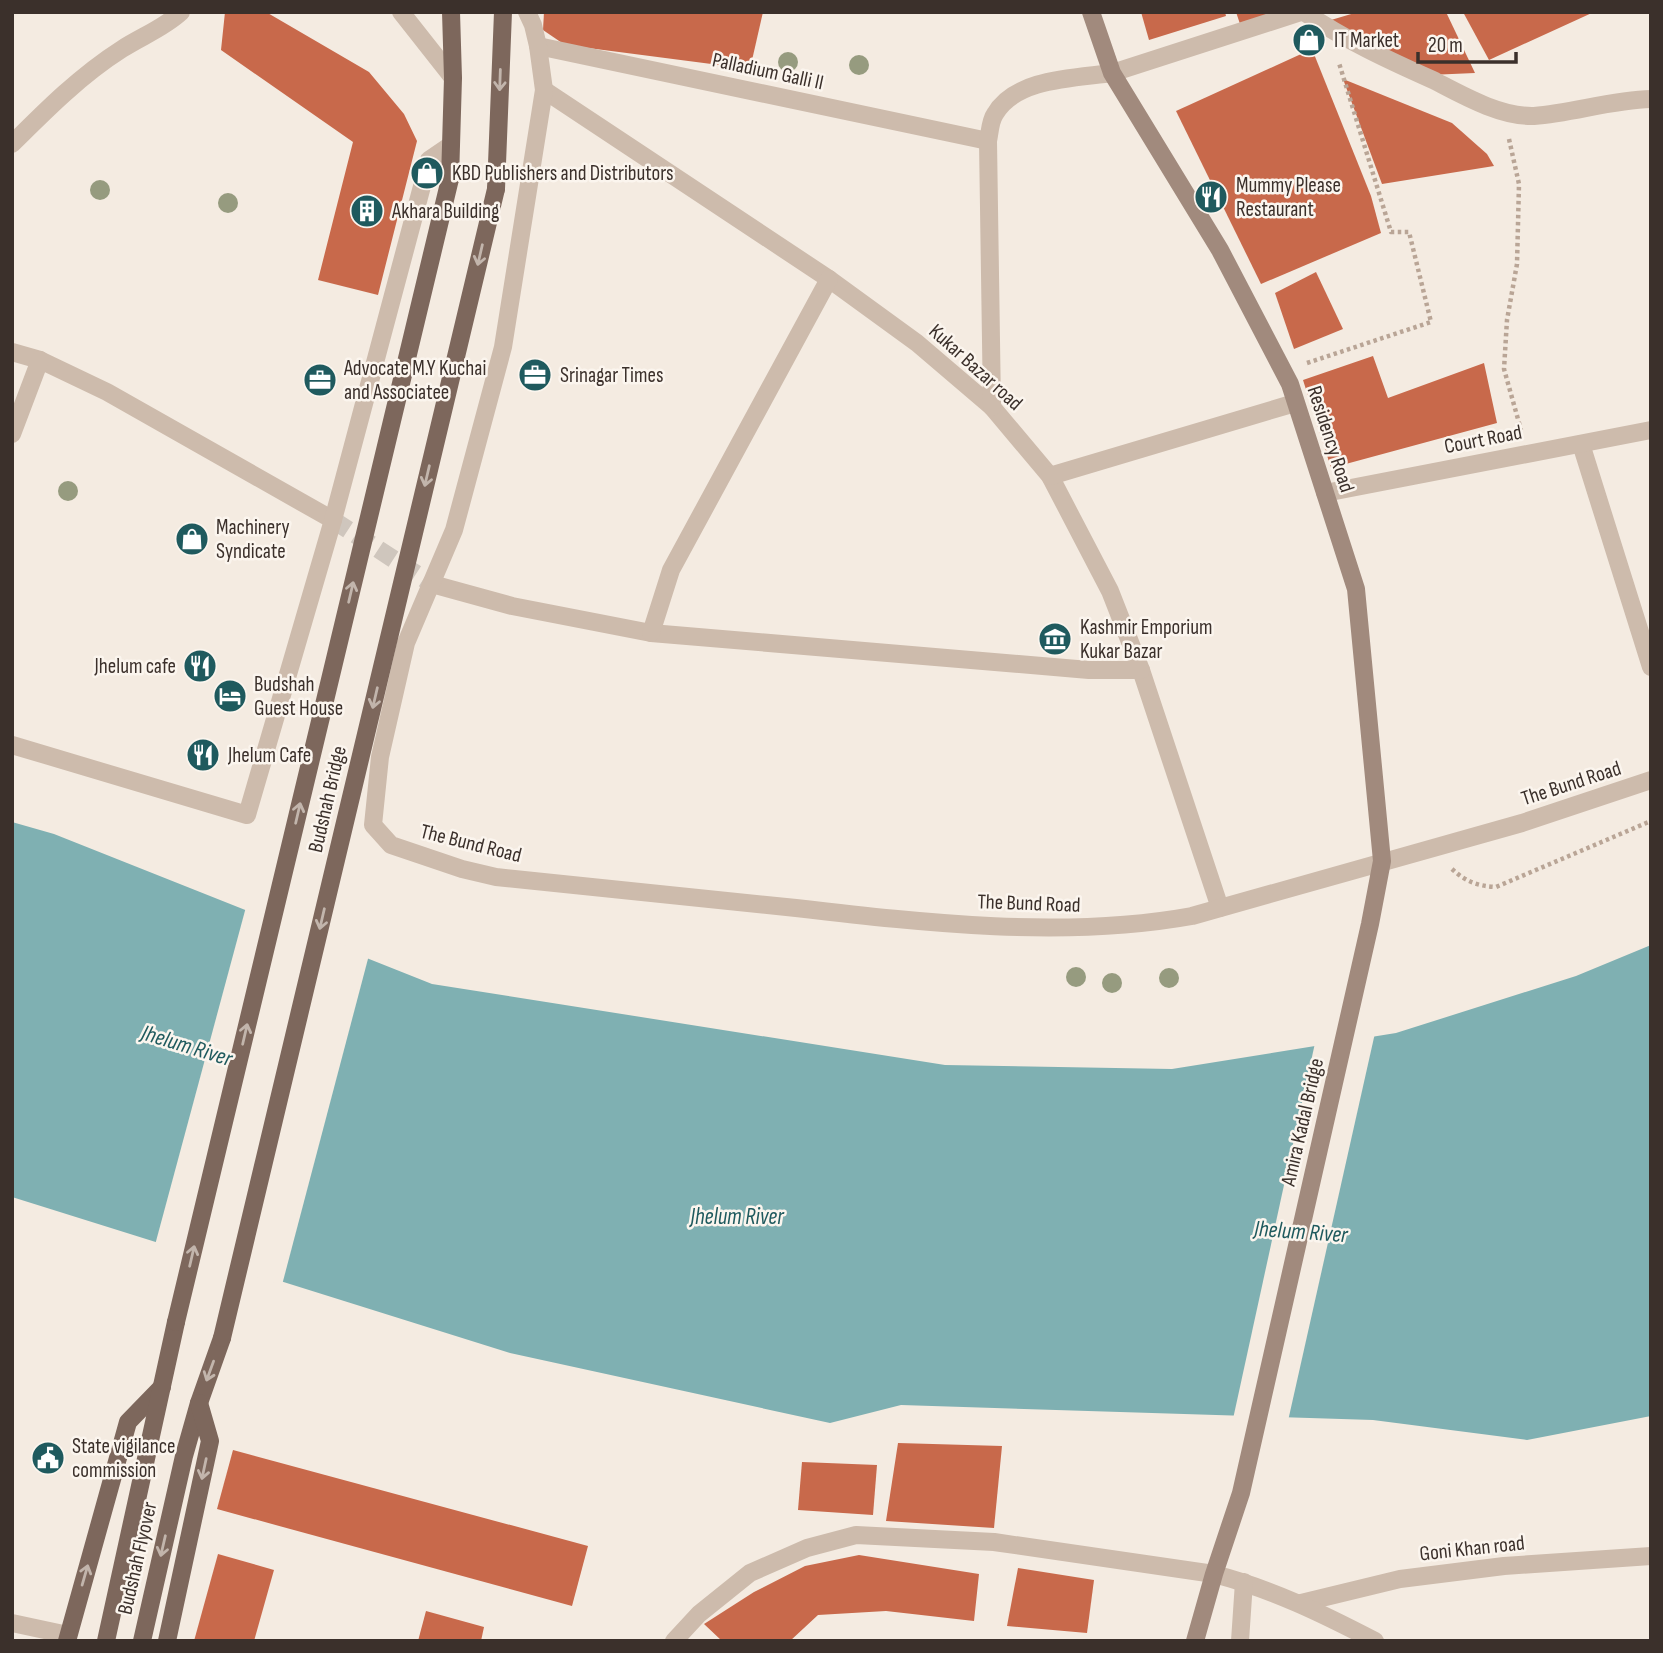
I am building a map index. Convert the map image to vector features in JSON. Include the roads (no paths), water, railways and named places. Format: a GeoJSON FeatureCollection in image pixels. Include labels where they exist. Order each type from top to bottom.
{"type":"FeatureCollection","features":[{"type":"Feature","properties":{"kind":"main road","name":"Budshah Bridge"},"geometry":{"type":"LineString","coordinates":[[164,1385],[176,1322],[450,179],[453,78],[451,12]]}},
{"type":"Feature","properties":{"kind":"main road","name":"Budshah Bridge"},"geometry":{"type":"LineString","coordinates":[[199,1403],[222,1338],[496,189],[503,12]]}},
{"type":"Feature","properties":{"kind":"main road","name":"Residency Road"},"geometry":{"type":"LineString","coordinates":[[1091,12],[1112,73],[1220,250],[1290,384],[1356,589],[1382,861],[1370,924]]}},
{"type":"Feature","properties":{"kind":"main road","name":"Amira Kadal Bridge"},"geometry":{"type":"LineString","coordinates":[[1195,1641],[1241,1493],[1370,924]]}},
{"type":"Feature","properties":{"kind":"main road","name":"Budshah Flyover"},"geometry":{"type":"LineString","coordinates":[[106,1641],[164,1385]]}},
{"type":"Feature","properties":{"kind":"main road"},"geometry":{"type":"LineString","coordinates":[[67,1638],[128,1422],[164,1385]]}},
{"type":"Feature","properties":{"kind":"main road","name":"Budshah Flyover"},"geometry":{"type":"LineString","coordinates":[[142,1641],[184,1456],[199,1403]]}},
{"type":"Feature","properties":{"kind":"main road"},"geometry":{"type":"LineString","coordinates":[[167,1641],[210,1441],[199,1403]]}},
{"type":"Feature","properties":{"kind":"street"},"geometry":{"type":"LineString","coordinates":[[12,144],[52,103],[121,50],[172,21],[181,12]]}},
{"type":"Feature","properties":{"kind":"street"},"geometry":{"type":"LineString","coordinates":[[401,12],[453,78]]}},
{"type":"Feature","properties":{"kind":"street"},"geometry":{"type":"LineString","coordinates":[[527,12],[534,25],[544,90],[503,347],[454,530],[432,584],[512,606],[651,633],[1089,670],[1141,670]]}},
{"type":"Feature","properties":{"kind":"street"},"geometry":{"type":"LineString","coordinates":[[992,407],[988,141],[993,115],[1006,100],[1039,83],[1112,73],[1303,12],[1351,42],[1503,111],[1532,116],[1651,99]]}},
{"type":"Feature","properties":{"kind":"street","name":"Palladium Galli II"},"geometry":{"type":"LineString","coordinates":[[538,46],[988,141]]}},
{"type":"Feature","properties":{"kind":"street","name":"Kukar Bazar road"},"geometry":{"type":"LineString","coordinates":[[544,90],[829,279],[917,343],[992,407],[1050,476],[1110,591],[1141,670],[1220,908]]}},
{"type":"Feature","properties":{"kind":"street"},"geometry":{"type":"LineString","coordinates":[[12,745],[247,815],[333,520],[429,160],[451,145]]}},
{"type":"Feature","properties":{"kind":"street"},"geometry":{"type":"LineString","coordinates":[[651,633],[671,569],[829,279]]}},
{"type":"Feature","properties":{"kind":"street"},"geometry":{"type":"LineString","coordinates":[[12,352],[40,360],[107,392],[333,520]]}},
{"type":"Feature","properties":{"kind":"street"},"geometry":{"type":"LineString","coordinates":[[12,434],[40,360]]}},
{"type":"Feature","properties":{"kind":"street"},"geometry":{"type":"LineString","coordinates":[[1050,476],[1295,403]]}},
{"type":"Feature","properties":{"kind":"street","name":"Court Road"},"geometry":{"type":"LineString","coordinates":[[1325,493],[1651,430]]}},
{"type":"Feature","properties":{"kind":"street"},"geometry":{"type":"LineString","coordinates":[[1581,444],[1651,667]]}},
{"type":"Feature","properties":{"kind":"street","name":"The Bund Road"},"geometry":{"type":"LineString","coordinates":[[432,584],[406,643],[380,757],[373,825],[391,845],[496,877],[909,921],[1083,928],[1152,923],[1220,908],[1522,823],[1651,780]]}},
{"type":"Feature","properties":{"kind":"street"},"geometry":{"type":"LineString","coordinates":[[674,1641],[699,1615],[750,1573],[807,1548],[856,1535],[995,1542],[1214,1574],[1301,1603],[1376,1641]]}},
{"type":"Feature","properties":{"kind":"street","name":"Goni Khan road"},"geometry":{"type":"LineString","coordinates":[[1301,1603],[1400,1579],[1434,1574],[1504,1566],[1651,1556]]}},
{"type":"Feature","properties":{"kind":"street"},"geometry":{"type":"LineString","coordinates":[[1240,1641],[1244,1582]]}},
{"type":"Feature","properties":{"kind":"street"},"geometry":{"type":"LineString","coordinates":[[12,1623],[67,1638]]}},
{"type":"Feature","properties":{"kind":"water","name":"Jhelum River"},"geometry":{"type":"Polygon","coordinates":[[[12,822],[54,834],[432,984],[945,1065],[1172,1069],[1396,1033],[1576,976],[1651,945],[1651,1416],[1527,1440],[1373,1420],[901,1405],[830,1423],[510,1353],[12,1197],[12,822]]]}},
{"type":"Feature","properties":{"kind":"tunnel"},"geometry":{"type":"LineString","coordinates":[[333,520],[432,584]]}},
{"type":"Feature","properties":{"kind":"place","name":"IT Market"},"geometry":{"type":"Point","coordinates":[1309,40]}},
{"type":"Feature","properties":{"kind":"place","name":"KBD Publishers and Distributors"},"geometry":{"type":"Point","coordinates":[427,173]}},
{"type":"Feature","properties":{"kind":"place","name":"Mummy Please Restaurant"},"geometry":{"type":"Point","coordinates":[1211,197]}},
{"type":"Feature","properties":{"kind":"place","name":"Akhara Building"},"geometry":{"type":"Point","coordinates":[367,211]}},
{"type":"Feature","properties":{"kind":"place","name":"Srinagar Times"},"geometry":{"type":"Point","coordinates":[535,375]}},
{"type":"Feature","properties":{"kind":"place","name":"Advocate M.Y Kuchai and Associatee"},"geometry":{"type":"Point","coordinates":[320,380]}},
{"type":"Feature","properties":{"kind":"place","name":"Machinery Syndicate"},"geometry":{"type":"Point","coordinates":[192,539]}},
{"type":"Feature","properties":{"kind":"place","name":"Kashmir Emporium Kukar Bazar"},"geometry":{"type":"Point","coordinates":[1055,639]}},
{"type":"Feature","properties":{"kind":"place","name":"Jhelum cafe"},"geometry":{"type":"Point","coordinates":[200,666]}},
{"type":"Feature","properties":{"kind":"place","name":"Budshah Guest House"},"geometry":{"type":"Point","coordinates":[230,696]}},
{"type":"Feature","properties":{"kind":"place","name":"Jhelum Cafe"},"geometry":{"type":"Point","coordinates":[203,755]}},
{"type":"Feature","properties":{"kind":"place","name":"State vigilance commission"},"geometry":{"type":"Point","coordinates":[48,1458]}}]}
